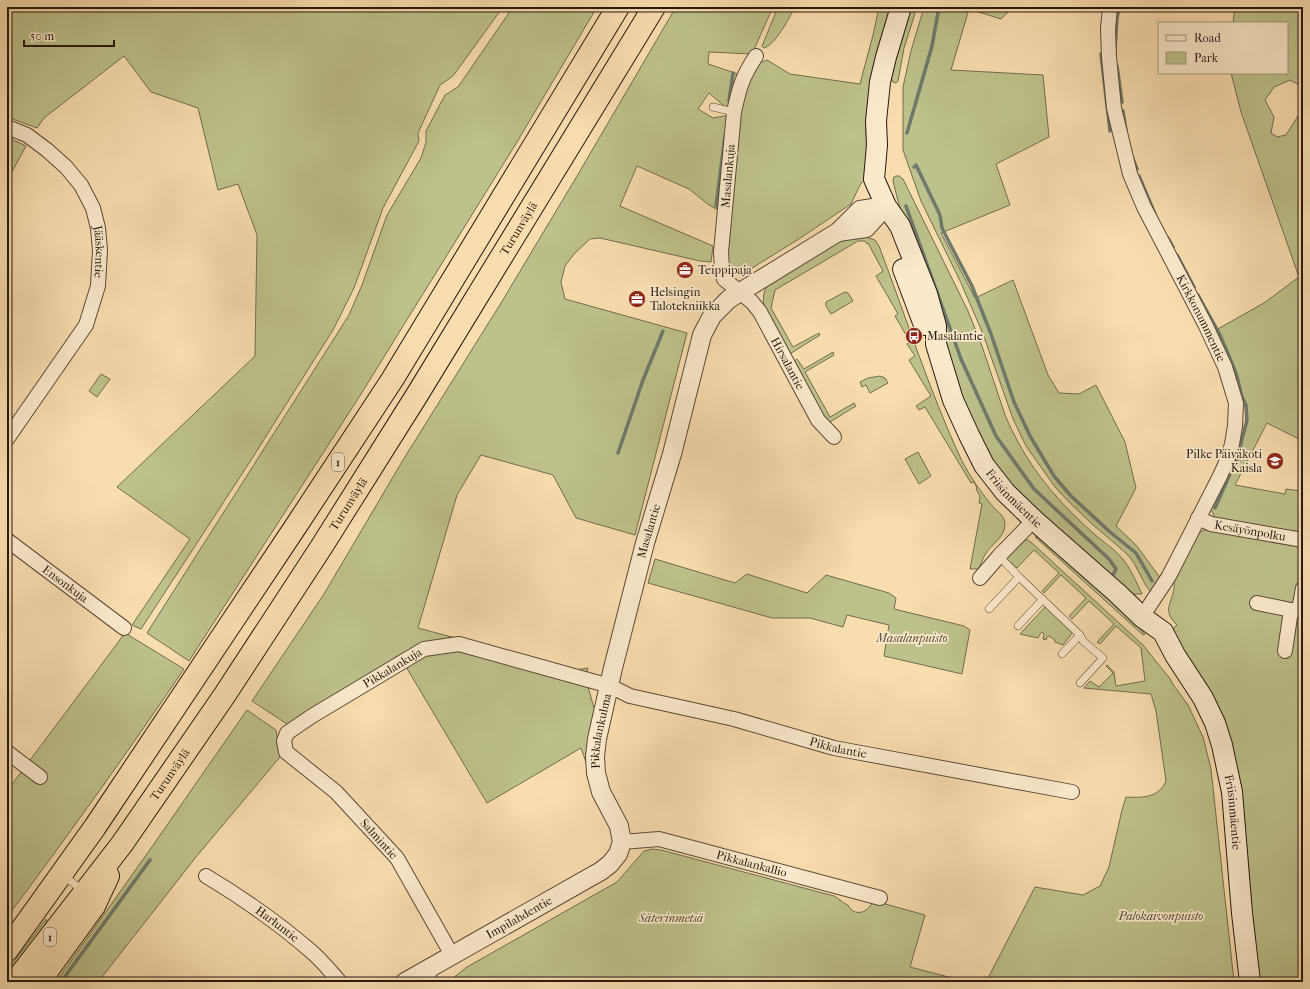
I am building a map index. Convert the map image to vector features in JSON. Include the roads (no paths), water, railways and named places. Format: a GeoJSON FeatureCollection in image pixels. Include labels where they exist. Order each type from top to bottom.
{"type":"FeatureCollection","features":[{"type":"Feature","properties":{"kind":"highway","name":"1"},"geometry":{"type":"LineString","coordinates":[[7,950],[95,827],[392,380],[618,7]]}},
{"type":"Feature","properties":{"kind":"highway","name":"Turunväylä"},"geometry":{"type":"LineString","coordinates":[[15,982],[84,891],[122,844],[224,696],[326,540],[421,388],[654,7]]}},
{"type":"Feature","properties":{"kind":"highway"},"geometry":{"type":"LineString","coordinates":[[39,982],[94,906],[122,844]]}},
{"type":"Feature","properties":{"kind":"highway"},"geometry":{"type":"LineString","coordinates":[[7,933],[39,905]]}},
{"type":"Feature","properties":{"kind":"main road","name":"Friisinmäentie"},"geometry":{"type":"LineString","coordinates":[[901,7],[880,82],[876,121],[877,146],[874,179],[886,206],[900,226],[927,294],[936,326],[936,344],[953,400],[968,435],[984,465],[1005,492],[1142,617],[1164,632],[1175,655],[1203,698],[1215,723],[1222,745],[1232,792],[1242,913],[1250,982]]}},
{"type":"Feature","properties":{"kind":"street","name":"Kirkkonummentie"},"geometry":{"type":"LineString","coordinates":[[1110,7],[1108,29],[1109,57],[1114,108],[1130,174],[1144,207],[1205,324],[1225,367],[1236,403],[1235,426],[1228,458],[1169,576],[1142,617]]}},
{"type":"Feature","properties":{"kind":"street","name":"Masalankuja"},"geometry":{"type":"LineString","coordinates":[[739,292],[724,279],[721,252],[734,112],[744,74],[756,56]]}},
{"type":"Feature","properties":{"kind":"street","name":"Jääskentie"},"geometry":{"type":"LineString","coordinates":[[7,127],[27,135],[47,150],[66,167],[81,185],[93,208],[98,228],[100,250],[98,286],[86,325],[62,368],[7,439]]}},
{"type":"Feature","properties":{"kind":"street","name":"Masalantie"},"geometry":{"type":"LineString","coordinates":[[610,686],[615,660],[645,543],[671,460],[702,335],[712,316],[729,299],[739,292],[838,232],[866,228],[886,206]]}},
{"type":"Feature","properties":{"kind":"street","name":"Hirsalantie"},"geometry":{"type":"LineString","coordinates":[[739,292],[752,302],[760,312],[818,420],[834,438]]}},
{"type":"Feature","properties":{"kind":"street","name":"Kesäyönpolku"},"geometry":{"type":"LineString","coordinates":[[1198,518],[1211,524],[1303,540]]}},
{"type":"Feature","properties":{"kind":"street"},"geometry":{"type":"LineString","coordinates":[[980,578],[1034,520]]}},
{"type":"Feature","properties":{"kind":"street","name":"Ensonkuja"},"geometry":{"type":"LineString","coordinates":[[7,540],[124,628]]}},
{"type":"Feature","properties":{"kind":"street"},"geometry":{"type":"LineString","coordinates":[[1285,651],[1298,610],[1303,588]]}},
{"type":"Feature","properties":{"kind":"street"},"geometry":{"type":"LineString","coordinates":[[1257,603],[1298,610]]}},
{"type":"Feature","properties":{"kind":"street","name":"Pikkalankuja"},"geometry":{"type":"LineString","coordinates":[[284,741],[287,733],[300,724],[424,649],[459,644],[610,686]]}},
{"type":"Feature","properties":{"kind":"street","name":"Pikkalantie"},"geometry":{"type":"LineString","coordinates":[[610,686],[630,696],[734,720],[834,748],[1072,792]]}},
{"type":"Feature","properties":{"kind":"street","name":"Pikkalankulma"},"geometry":{"type":"LineString","coordinates":[[610,686],[597,739],[595,757],[596,773],[601,792],[619,826],[622,842]]}},
{"type":"Feature","properties":{"kind":"street","name":"Salmintie"},"geometry":{"type":"LineString","coordinates":[[284,741],[286,752],[336,792],[397,858],[452,955]]}},
{"type":"Feature","properties":{"kind":"street"},"geometry":{"type":"LineString","coordinates":[[7,752],[40,777]]}},
{"type":"Feature","properties":{"kind":"street","name":"Pikkalankallio"},"geometry":{"type":"LineString","coordinates":[[622,842],[659,839],[880,898]]}},
{"type":"Feature","properties":{"kind":"street","name":"Impilahdentie"},"geometry":{"type":"LineString","coordinates":[[406,982],[428,976],[452,955],[601,871],[610,864],[618,854],[622,842]]}},
{"type":"Feature","properties":{"kind":"street","name":"Harluntie"},"geometry":{"type":"LineString","coordinates":[[206,876],[238,895],[283,928],[314,954],[340,982]]}},
{"type":"Feature","properties":{"kind":"lane"},"geometry":{"type":"LineString","coordinates":[[713,107],[734,112]]}},
{"type":"Feature","properties":{"kind":"lane"},"geometry":{"type":"LineString","coordinates":[[999,556],[1019,577],[1080,634],[1083,641],[1103,658],[1080,683]]}},
{"type":"Feature","properties":{"kind":"lane"},"geometry":{"type":"LineString","coordinates":[[989,609],[1019,577]]}},
{"type":"Feature","properties":{"kind":"lane"},"geometry":{"type":"LineString","coordinates":[[1018,626],[1043,599]]}},
{"type":"Feature","properties":{"kind":"lane"},"geometry":{"type":"LineString","coordinates":[[1062,654],[1080,634]]}},
{"type":"Feature","properties":{"kind":"lane"},"geometry":{"type":"LineString","coordinates":[[62,874],[84,891]]}},
{"type":"Feature","properties":{"kind":"waterway"},"geometry":{"type":"LineString","coordinates":[[907,133],[932,46],[939,7]]}},
{"type":"Feature","properties":{"kind":"waterway"},"geometry":{"type":"LineString","coordinates":[[1115,49],[1119,7]]}},
{"type":"Feature","properties":{"kind":"waterway"},"geometry":{"type":"LineString","coordinates":[[1101,54],[1110,131]]}},
{"type":"Feature","properties":{"kind":"waterway"},"geometry":{"type":"LineString","coordinates":[[1117,66],[1122,102]]}},
{"type":"Feature","properties":{"kind":"waterway"},"geometry":{"type":"LineString","coordinates":[[729,101],[733,73]]}},
{"type":"Feature","properties":{"kind":"waterway"},"geometry":{"type":"LineString","coordinates":[[1123,111],[1126,131]]}},
{"type":"Feature","properties":{"kind":"waterway"},"geometry":{"type":"LineString","coordinates":[[716,206],[725,136]]}},
{"type":"Feature","properties":{"kind":"waterway"},"geometry":{"type":"LineString","coordinates":[[1133,159],[1137,169]]}},
{"type":"Feature","properties":{"kind":"waterway"},"geometry":{"type":"LineString","coordinates":[[914,167],[916,165],[940,215],[942,228],[972,286],[991,334],[1014,402],[1030,436],[1054,476],[1070,495],[1110,532],[1136,553],[1152,581]]}},
{"type":"Feature","properties":{"kind":"waterway"},"geometry":{"type":"LineString","coordinates":[[1139,176],[1155,214]]}},
{"type":"Feature","properties":{"kind":"waterway"},"geometry":{"type":"LineString","coordinates":[[906,206],[961,359],[996,436],[1034,489],[1109,559],[1116,569],[1113,575]]}},
{"type":"Feature","properties":{"kind":"waterway"},"geometry":{"type":"LineString","coordinates":[[1168,238],[1173,247]]}},
{"type":"Feature","properties":{"kind":"waterway"},"geometry":{"type":"LineString","coordinates":[[1177,255],[1194,287]]}},
{"type":"Feature","properties":{"kind":"waterway"},"geometry":{"type":"LineString","coordinates":[[1198,295],[1220,335],[1236,373],[1242,397],[1246,405],[1247,420],[1237,458],[1215,508]]}},
{"type":"Feature","properties":{"kind":"waterway"},"geometry":{"type":"LineString","coordinates":[[618,453],[643,380],[663,331]]}},
{"type":"Feature","properties":{"kind":"waterway"},"geometry":{"type":"LineString","coordinates":[[61,982],[150,860]]}},
{"type":"Feature","properties":{"kind":"place","name":"Teippipaja"},"geometry":{"type":"Point","coordinates":[685,270]}},
{"type":"Feature","properties":{"kind":"place","name":"Helsingin Talotekniikka"},"geometry":{"type":"Point","coordinates":[637,299]}},
{"type":"Feature","properties":{"kind":"place","name":"Masalantie"},"geometry":{"type":"Point","coordinates":[914,336]}},
{"type":"Feature","properties":{"kind":"place","name":"Pilke Päiväkoti Kaisla"},"geometry":{"type":"Point","coordinates":[1275,461]}},
{"type":"Feature","properties":{"kind":"park label","name":"Masalanpuisto"},"geometry":{"type":"Point","coordinates":[912,638]}},
{"type":"Feature","properties":{"kind":"park label","name":"Palokaivonpuisto"},"geometry":{"type":"Point","coordinates":[1161,916]}},
{"type":"Feature","properties":{"kind":"park label","name":"Säterinmetsä"},"geometry":{"type":"Point","coordinates":[671,918]}}]}
